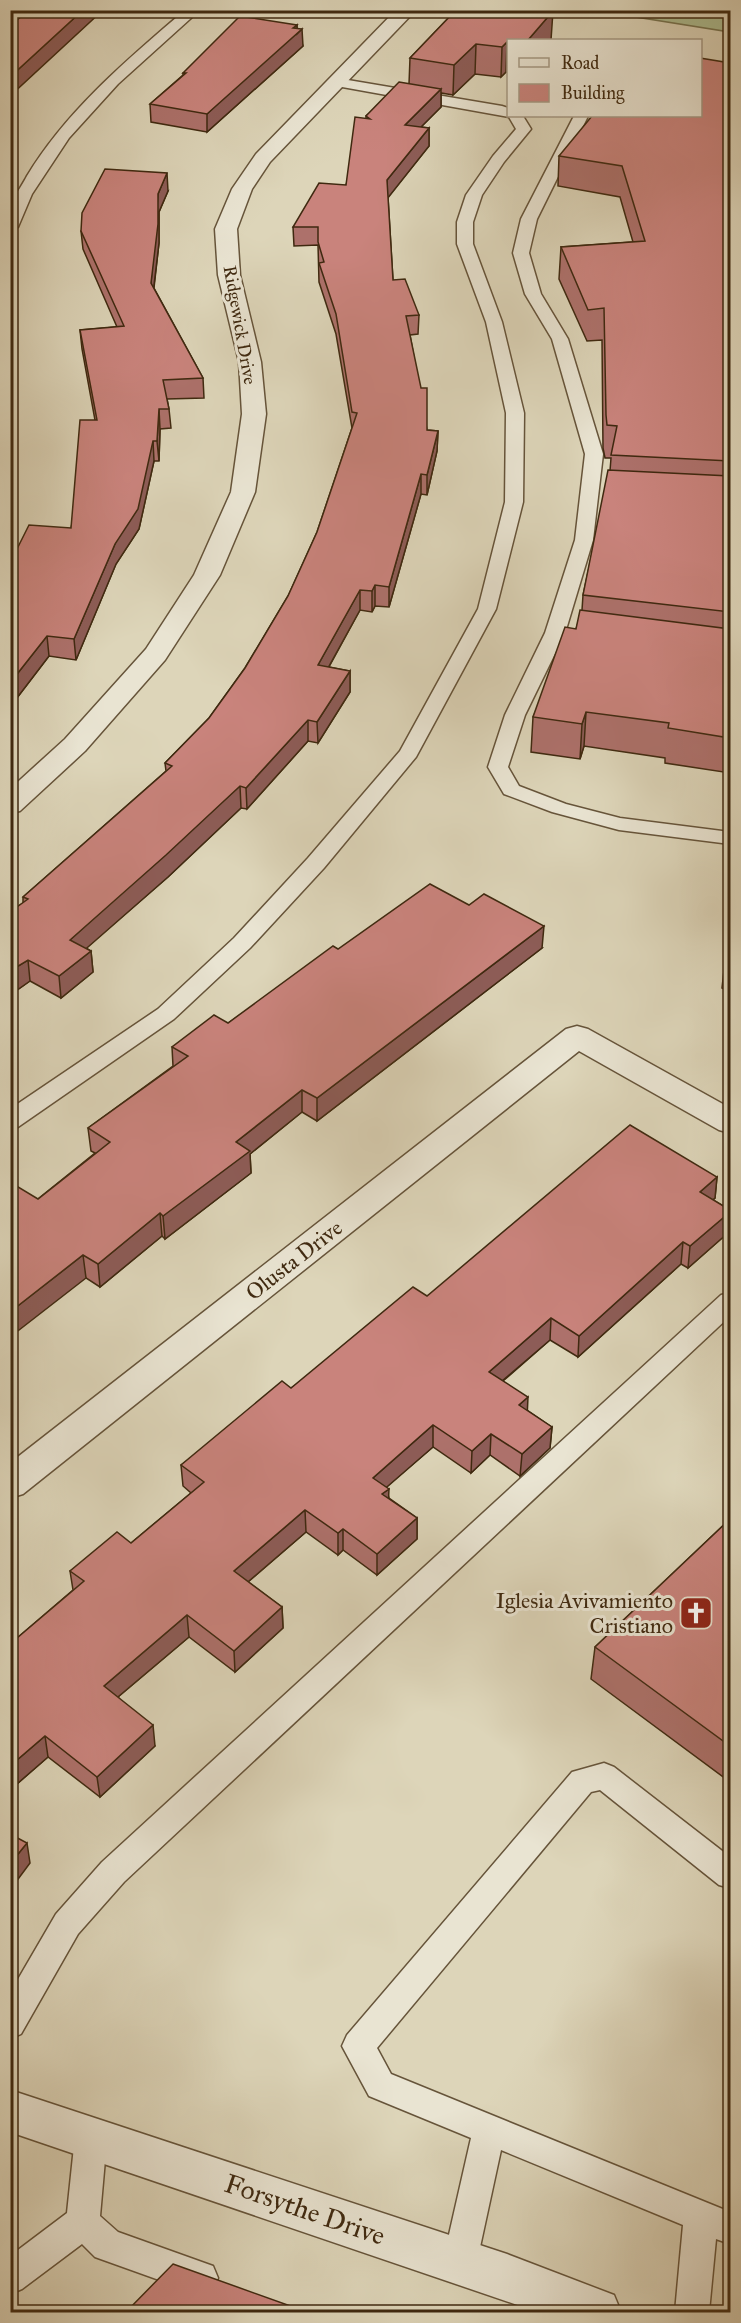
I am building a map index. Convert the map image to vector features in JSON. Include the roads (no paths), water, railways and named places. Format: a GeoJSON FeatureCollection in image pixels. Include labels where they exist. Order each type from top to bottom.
{"type":"FeatureCollection","features":[{"type":"Feature","properties":{"kind":"street","name":"Ridgewick Drive"},"geometry":{"type":"LineString","coordinates":[[10,805],[75,745],[156,654],[207,575],[243,492],[254,414],[250,362],[229,275],[226,229],[242,189],[263,158],[407,10]]}},
{"type":"Feature","properties":{"kind":"street","name":"Olusta Drive"},"geometry":{"type":"LineString","coordinates":[[10,1484],[577,1036],[730,1122]]}},
{"type":"Feature","properties":{"kind":"street","name":"Forsythe Drive"},"geometry":{"type":"LineString","coordinates":[[10,2111],[460,2261],[597,2313]]}},
{"type":"Feature","properties":{"kind":"lane"},"geometry":{"type":"LineString","coordinates":[[10,227],[44,162],[73,124],[120,73],[194,10]]}},
{"type":"Feature","properties":{"kind":"lane"},"geometry":{"type":"LineString","coordinates":[[336,82],[497,109],[507,113]]}},
{"type":"Feature","properties":{"kind":"lane"},"geometry":{"type":"LineString","coordinates":[[10,1121],[166,1014],[242,943],[316,863],[409,753],[487,609],[514,502],[515,413],[494,322],[465,244],[465,222],[474,195],[498,159],[525,129],[517,117]]}},
{"type":"Feature","properties":{"kind":"lane"},"geometry":{"type":"LineString","coordinates":[[580,117],[529,219],[521,253],[532,294],[560,339],[594,454],[584,540],[555,633],[515,715],[498,767],[511,790],[559,808],[619,824],[730,838]]}},
{"type":"Feature","properties":{"kind":"lane"},"geometry":{"type":"LineString","coordinates":[[588,495],[611,496]]}},
{"type":"Feature","properties":{"kind":"lane"},"geometry":{"type":"LineString","coordinates":[[555,633],[578,636]]}},
{"type":"Feature","properties":{"kind":"lane"},"geometry":{"type":"LineString","coordinates":[[10,2024],[67,1924],[113,1872],[730,1302]]}},
{"type":"Feature","properties":{"kind":"lane"},"geometry":{"type":"LineString","coordinates":[[692,2313],[716,2222],[380,2085],[358,2046],[582,1781],[604,1776],[730,1875]]}},
{"type":"Feature","properties":{"kind":"lane"},"geometry":{"type":"LineString","coordinates":[[460,2261],[489,2129]]}},
{"type":"Feature","properties":{"kind":"lane"},"geometry":{"type":"LineString","coordinates":[[10,2277],[83,2222],[91,2138]]}},
{"type":"Feature","properties":{"kind":"lane"},"geometry":{"type":"LineString","coordinates":[[83,2222],[107,2245],[230,2289]]}},
{"type":"Feature","properties":{"kind":"place","name":"Iglesia Avivamiento Cristiano"},"geometry":{"type":"Point","coordinates":[696,1613]}}]}
